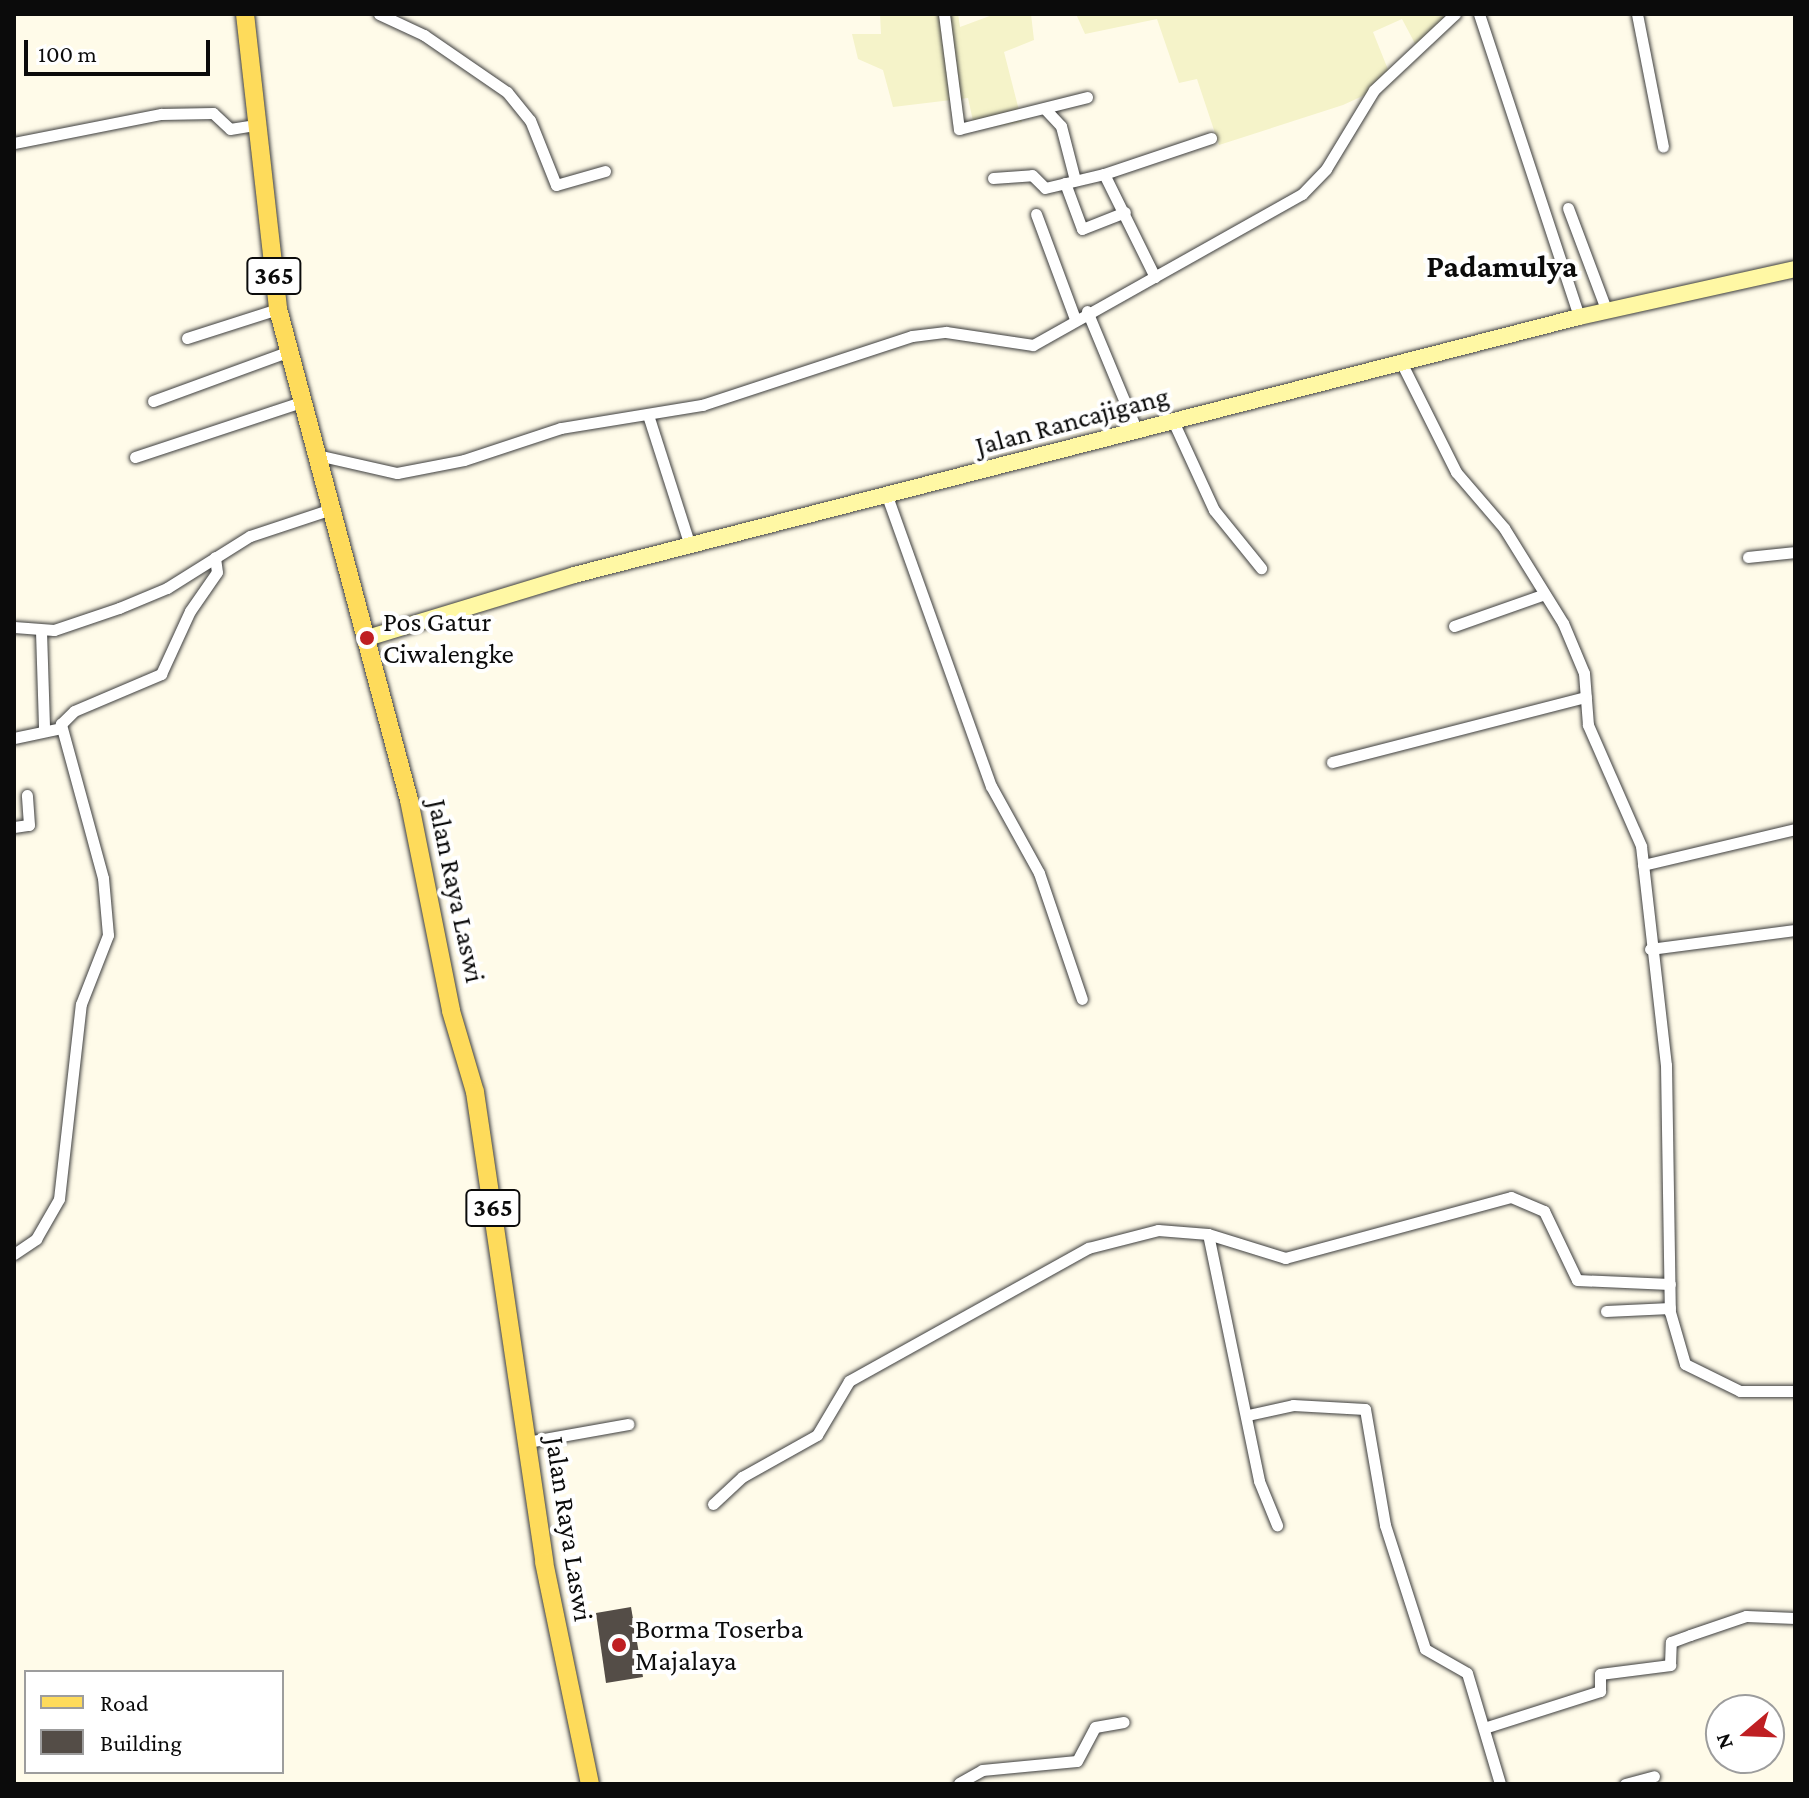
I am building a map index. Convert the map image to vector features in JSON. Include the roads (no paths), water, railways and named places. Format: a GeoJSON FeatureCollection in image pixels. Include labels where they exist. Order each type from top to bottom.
{"type":"FeatureCollection","features":[{"type":"Feature","properties":{"kind":"main road","name":"Jalan Raya Laswi"},"geometry":{"type":"LineString","coordinates":[[245,14],[278,309],[287,352],[367,638],[475,1092],[554,1623],[590,1784]]}},
{"type":"Feature","properties":{"kind":"main road","name":"Jalan Rancajigang"},"geometry":{"type":"LineString","coordinates":[[367,638],[690,546],[1173,421],[1579,317],[1795,269]]}},
{"type":"Feature","properties":{"kind":"street"},"geometry":{"type":"LineString","coordinates":[[379,14],[424,35],[507,92],[530,120],[556,185],[605,171]]}},
{"type":"Feature","properties":{"kind":"street"},"geometry":{"type":"LineString","coordinates":[[944,14],[959,129],[1046,110],[1087,97]]}},
{"type":"Feature","properties":{"kind":"street"},"geometry":{"type":"LineString","coordinates":[[317,455],[397,473],[464,460],[561,428],[649,418],[912,336],[946,332],[1026,347],[1075,319],[1090,321],[1155,277],[1313,186],[1374,90],[1455,14]]}},
{"type":"Feature","properties":{"kind":"street"},"geometry":{"type":"LineString","coordinates":[[1637,14],[1663,146]]}},
{"type":"Feature","properties":{"kind":"street"},"geometry":{"type":"LineString","coordinates":[[1480,16],[1579,317]]}},
{"type":"Feature","properties":{"kind":"street"},"geometry":{"type":"LineString","coordinates":[[1046,110],[1061,126],[1082,229],[1125,212]]}},
{"type":"Feature","properties":{"kind":"street"},"geometry":{"type":"LineString","coordinates":[[14,143],[161,114],[213,113],[230,129],[256,125]]}},
{"type":"Feature","properties":{"kind":"street"},"geometry":{"type":"LineString","coordinates":[[993,178],[1032,175],[1043,188],[1104,174],[1211,138]]}},
{"type":"Feature","properties":{"kind":"street"},"geometry":{"type":"LineString","coordinates":[[1104,174],[1155,277]]}},
{"type":"Feature","properties":{"kind":"street"},"geometry":{"type":"LineString","coordinates":[[1568,208],[1607,312]]}},
{"type":"Feature","properties":{"kind":"street"},"geometry":{"type":"LineString","coordinates":[[1036,214],[1075,319]]}},
{"type":"Feature","properties":{"kind":"street"},"geometry":{"type":"LineString","coordinates":[[187,338],[278,309]]}},
{"type":"Feature","properties":{"kind":"street"},"geometry":{"type":"LineString","coordinates":[[1090,321],[1137,431]]}},
{"type":"Feature","properties":{"kind":"street"},"geometry":{"type":"LineString","coordinates":[[153,401],[287,352]]}},
{"type":"Feature","properties":{"kind":"street"},"geometry":{"type":"LineString","coordinates":[[1402,364],[1456,472],[1504,528],[1578,655],[1588,725],[1632,821],[1643,865],[1650,949],[1666,1065],[1670,1308],[1685,1364],[1740,1391],[1795,1391]]}},
{"type":"Feature","properties":{"kind":"street"},"geometry":{"type":"LineString","coordinates":[[135,457],[301,402]]}},
{"type":"Feature","properties":{"kind":"street"},"geometry":{"type":"LineString","coordinates":[[649,418],[690,546]]}},
{"type":"Feature","properties":{"kind":"street"},"geometry":{"type":"LineString","coordinates":[[1173,421],[1212,506],[1261,568]]}},
{"type":"Feature","properties":{"kind":"street"},"geometry":{"type":"LineString","coordinates":[[887,496],[991,786],[1039,873],[1082,999]]}},
{"type":"Feature","properties":{"kind":"street"},"geometry":{"type":"LineString","coordinates":[[14,627],[41,631],[155,593],[216,562],[250,536],[331,509]]}},
{"type":"Feature","properties":{"kind":"street"},"geometry":{"type":"LineString","coordinates":[[1748,557],[1795,552]]}},
{"type":"Feature","properties":{"kind":"street"},"geometry":{"type":"LineString","coordinates":[[14,738],[53,728],[70,713],[161,674],[216,562]]}},
{"type":"Feature","properties":{"kind":"street"},"geometry":{"type":"LineString","coordinates":[[1454,626],[1542,595]]}},
{"type":"Feature","properties":{"kind":"street"},"geometry":{"type":"LineString","coordinates":[[14,1254],[36,1239],[59,1199],[81,1004],[108,935],[103,878],[53,728],[41,631]]}},
{"type":"Feature","properties":{"kind":"street"},"geometry":{"type":"LineString","coordinates":[[1332,762],[1586,697]]}},
{"type":"Feature","properties":{"kind":"street"},"geometry":{"type":"LineString","coordinates":[[14,827],[29,825],[27,795]]}},
{"type":"Feature","properties":{"kind":"street"},"geometry":{"type":"LineString","coordinates":[[1643,865],[1795,829]]}},
{"type":"Feature","properties":{"kind":"street"},"geometry":{"type":"LineString","coordinates":[[1650,949],[1795,930]]}},
{"type":"Feature","properties":{"kind":"street"},"geometry":{"type":"LineString","coordinates":[[713,1504],[732,1483],[817,1435],[849,1381],[1077,1254],[1158,1230],[1208,1234],[1285,1258],[1511,1197],[1544,1211],[1577,1280],[1670,1284]]}},
{"type":"Feature","properties":{"kind":"street"},"geometry":{"type":"LineString","coordinates":[[1208,1234],[1261,1489],[1277,1525]]}},
{"type":"Feature","properties":{"kind":"street"},"geometry":{"type":"LineString","coordinates":[[1606,1311],[1670,1308]]}},
{"type":"Feature","properties":{"kind":"street"},"geometry":{"type":"LineString","coordinates":[[1248,1415],[1293,1405],[1365,1409],[1385,1525],[1425,1649],[1467,1673],[1500,1784]]}},
{"type":"Feature","properties":{"kind":"street"},"geometry":{"type":"LineString","coordinates":[[527,1442],[628,1424]]}},
{"type":"Feature","properties":{"kind":"street"},"geometry":{"type":"LineString","coordinates":[[1484,1728],[1600,1691],[1600,1674],[1670,1665],[1671,1642],[1681,1638],[1746,1616],[1795,1618]]}},
{"type":"Feature","properties":{"kind":"street"},"geometry":{"type":"LineString","coordinates":[[958,1784],[982,1770],[1077,1761],[1095,1727],[1124,1722]]}},
{"type":"Feature","properties":{"kind":"street"},"geometry":{"type":"LineString","coordinates":[[1625,1784],[1654,1776]]}},
{"type":"Feature","properties":{"kind":"place","name":"Pos Gatur Ciwalengke"},"geometry":{"type":"Point","coordinates":[367,638]}},
{"type":"Feature","properties":{"kind":"place","name":"Borma Toserba Majalaya"},"geometry":{"type":"Point","coordinates":[619,1645]}},
{"type":"Feature","properties":{"kind":"district","name":"Padamulya"},"geometry":{"type":"Point","coordinates":[1502,266]}}]}
